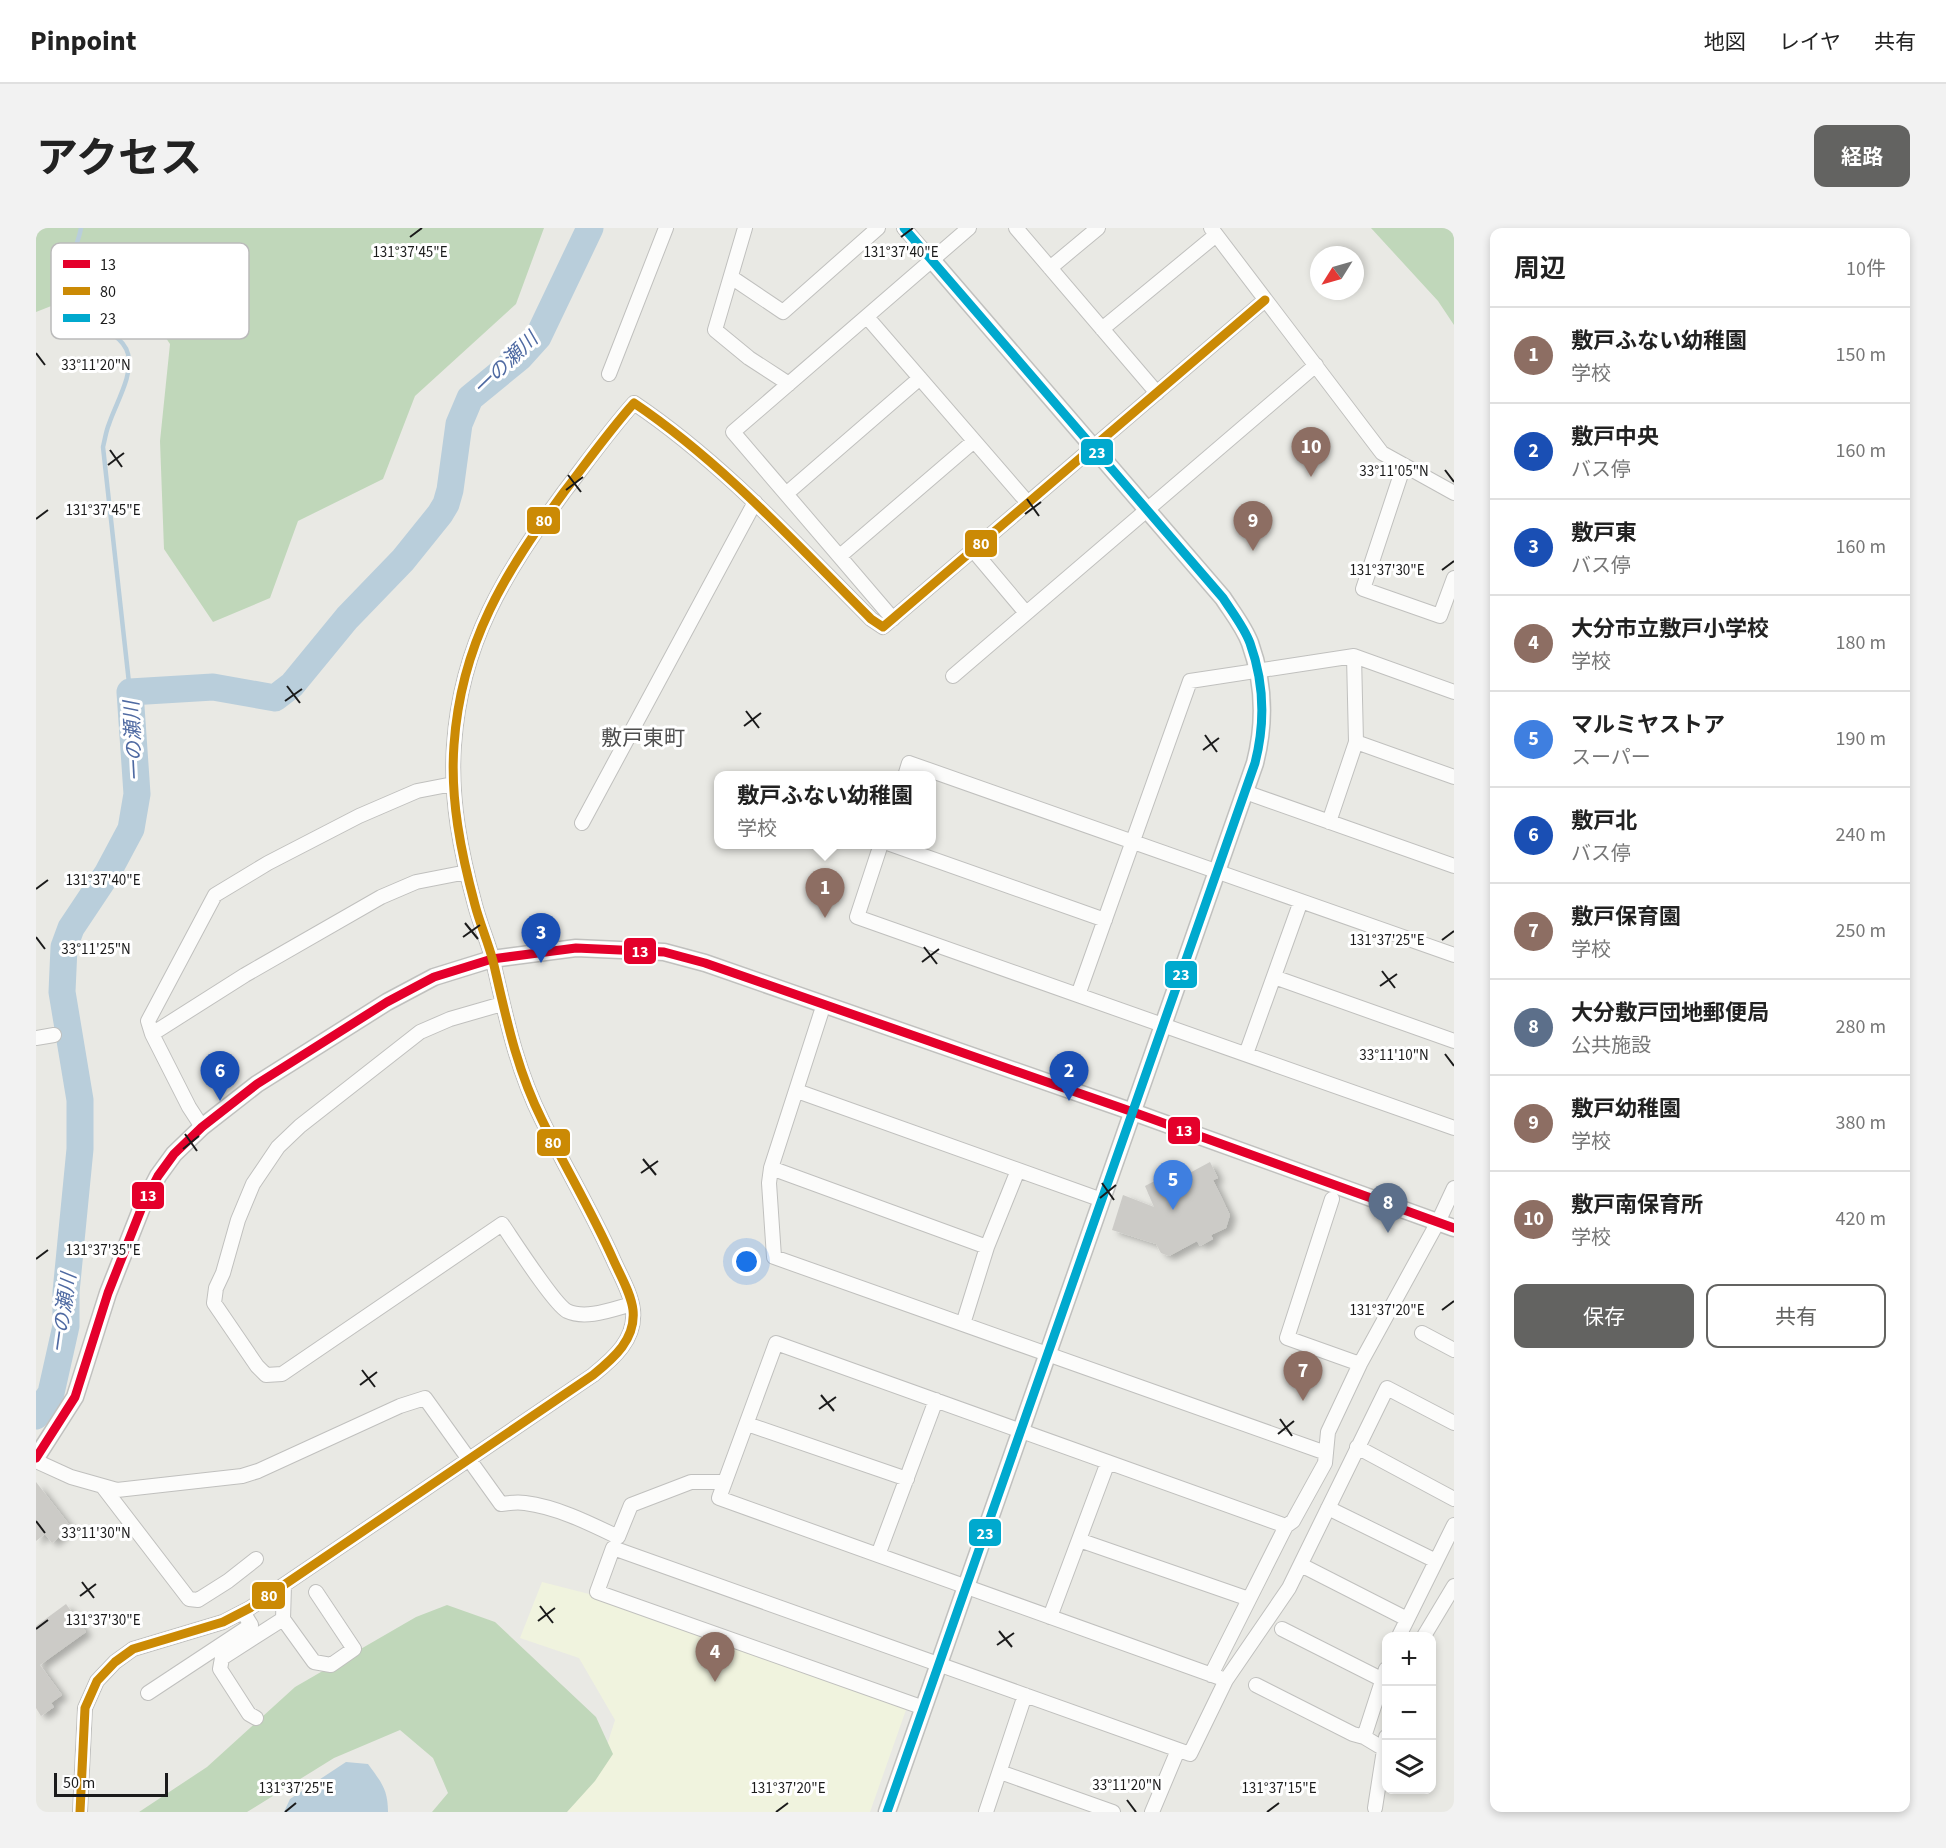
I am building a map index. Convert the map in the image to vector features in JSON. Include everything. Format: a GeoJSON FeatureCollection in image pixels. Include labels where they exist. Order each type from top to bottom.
{"type":"FeatureCollection","features":[{"type":"Feature","properties":{"kind":"street"},"geometry":{"type":"LineString","coordinates":[[609,374],[666,228]]}},
{"type":"Feature","properties":{"kind":"street"},"geometry":{"type":"LineString","coordinates":[[745,228],[715,330],[749,358],[789,384]]}},
{"type":"Feature","properties":{"kind":"street"},"geometry":{"type":"LineString","coordinates":[[730,277],[783,312],[878,228]]}},
{"type":"Feature","properties":{"kind":"street"},"geometry":{"type":"LineString","coordinates":[[887,1812],[1218,872],[1255,763],[1261,737],[1262,712],[1257,671],[1249,642],[1223,598],[904,228]]}},
{"type":"Feature","properties":{"kind":"street"},"geometry":{"type":"LineString","coordinates":[[893,619],[733,432],[969,228]]}},
{"type":"Feature","properties":{"kind":"street"},"geometry":{"type":"LineString","coordinates":[[1016,228],[1156,393]]}},
{"type":"Feature","properties":{"kind":"street"},"geometry":{"type":"LineString","coordinates":[[1050,268],[1098,228]]}},
{"type":"Feature","properties":{"kind":"street"},"geometry":{"type":"LineString","coordinates":[[1102,329],[1214,231],[1382,453],[1454,493]]}},
{"type":"Feature","properties":{"kind":"street"},"geometry":{"type":"LineString","coordinates":[[80,1812],[85,1708],[97,1681],[115,1662],[132,1649],[222,1622],[243,1612],[469,1461],[614,1358],[626,1342],[633,1323],[632,1304],[600,1231],[525,1083],[512,1045],[492,958],[458,833],[453,784],[454,746],[464,675],[477,636],[514,563],[609,431],[634,403],[661,421],[700,452],[755,502],[871,619],[883,627],[1265,300]]}},
{"type":"Feature","properties":{"kind":"street"},"geometry":{"type":"LineString","coordinates":[[867,316],[1028,503]]}},
{"type":"Feature","properties":{"kind":"street"},"geometry":{"type":"LineString","coordinates":[[953,676],[1316,366]]}},
{"type":"Feature","properties":{"kind":"street"},"geometry":{"type":"LineString","coordinates":[[786,494],[920,378]]}},
{"type":"Feature","properties":{"kind":"street"},"geometry":{"type":"LineString","coordinates":[[840,556],[974,441]]}},
{"type":"Feature","properties":{"kind":"street"},"geometry":{"type":"LineString","coordinates":[[1404,465],[1363,589],[1440,616],[1454,578]]}},
{"type":"Feature","properties":{"kind":"street"},"geometry":{"type":"LineString","coordinates":[[582,823],[755,502]]}},
{"type":"Feature","properties":{"kind":"street"},"geometry":{"type":"LineString","coordinates":[[973,550],[1026,613]]}},
{"type":"Feature","properties":{"kind":"street"},"geometry":{"type":"LineString","coordinates":[[1329,822],[1356,742],[1354,656]]}},
{"type":"Feature","properties":{"kind":"street"},"geometry":{"type":"LineString","coordinates":[[1078,995],[1190,681],[1354,656],[1454,693]]}},
{"type":"Feature","properties":{"kind":"street"},"geometry":{"type":"LineString","coordinates":[[1356,742],[1454,777]]}},
{"type":"Feature","properties":{"kind":"street"},"geometry":{"type":"LineString","coordinates":[[907,771],[909,763],[932,771]]}},
{"type":"Feature","properties":{"kind":"street"},"geometry":{"type":"LineString","coordinates":[[936,773],[1454,955]]}},
{"type":"Feature","properties":{"kind":"street"},"geometry":{"type":"LineString","coordinates":[[202,1127],[189,1107],[148,1021],[215,895],[267,863],[359,816],[417,791],[453,784]]}},
{"type":"Feature","properties":{"kind":"street"},"geometry":{"type":"LineString","coordinates":[[1245,792],[1454,866]]}},
{"type":"Feature","properties":{"kind":"street"},"geometry":{"type":"LineString","coordinates":[[879,849],[857,917],[1454,1128]]}},
{"type":"Feature","properties":{"kind":"street"},"geometry":{"type":"LineString","coordinates":[[904,849],[1105,920]]}},
{"type":"Feature","properties":{"kind":"street"},"geometry":{"type":"LineString","coordinates":[[153,1034],[246,975],[381,897],[416,882],[467,872]]}},
{"type":"Feature","properties":{"kind":"street"},"geometry":{"type":"LineString","coordinates":[[1246,1054],[1301,901]]}},
{"type":"Feature","properties":{"kind":"street"},"geometry":{"type":"LineString","coordinates":[[725,1482],[691,1482],[631,1505],[618,1537],[584,1520],[548,1509],[523,1503],[501,1504],[425,1398],[400,1406],[258,1471],[242,1476],[117,1490],[71,1477],[36,1460],[75,1397],[108,1293],[150,1192],[174,1154],[202,1127],[257,1084],[387,1002],[435,978],[492,958],[576,948],[664,952],[705,963],[1446,1224]]}},
{"type":"Feature","properties":{"kind":"street"},"geometry":{"type":"LineString","coordinates":[[1274,977],[1454,1041]]}},
{"type":"Feature","properties":{"kind":"street"},"geometry":{"type":"LineString","coordinates":[[502,1004],[450,1019],[420,1032],[300,1126],[278,1147],[253,1184],[238,1220],[223,1273],[216,1288],[214,1303],[257,1366],[266,1375],[282,1374],[502,1224],[566,1311],[580,1314],[597,1313],[632,1304]]}},
{"type":"Feature","properties":{"kind":"street"},"geometry":{"type":"LineString","coordinates":[[821,1013],[771,1168],[769,1184],[774,1257],[1326,1453]]}},
{"type":"Feature","properties":{"kind":"street"},"geometry":{"type":"LineString","coordinates":[[36,1038],[54,1035]]}},
{"type":"Feature","properties":{"kind":"street"},"geometry":{"type":"LineString","coordinates":[[797,1091],[1102,1200]]}},
{"type":"Feature","properties":{"kind":"street"},"geometry":{"type":"LineString","coordinates":[[771,1168],[987,1247]]}},
{"type":"Feature","properties":{"kind":"street"},"geometry":{"type":"LineString","coordinates":[[963,1324],[987,1247],[1018,1170]]}},
{"type":"Feature","properties":{"kind":"street"},"geometry":{"type":"LineString","coordinates":[[1212,1675],[1286,1526],[1293,1521],[1325,1463],[1328,1432],[1360,1364],[1446,1224],[1454,1188]]}},
{"type":"Feature","properties":{"kind":"street"},"geometry":{"type":"LineString","coordinates":[[1332,1199],[1287,1338],[1360,1364]]}},
{"type":"Feature","properties":{"kind":"street"},"geometry":{"type":"LineString","coordinates":[[1422,1333],[1454,1350]]}},
{"type":"Feature","properties":{"kind":"street"},"geometry":{"type":"LineString","coordinates":[[1226,1680],[719,1498],[776,1343],[1286,1526]]}},
{"type":"Feature","properties":{"kind":"street"},"geometry":{"type":"LineString","coordinates":[[924,1708],[597,1592],[613,1548],[1190,1754],[1226,1680],[1282,1599],[1302,1565],[1387,1388],[1454,1423]]}},
{"type":"Feature","properties":{"kind":"street"},"geometry":{"type":"LineString","coordinates":[[878,1555],[936,1401]]}},
{"type":"Feature","properties":{"kind":"street"},"geometry":{"type":"LineString","coordinates":[[747,1424],[907,1479]]}},
{"type":"Feature","properties":{"kind":"street"},"geometry":{"type":"LineString","coordinates":[[1357,1447],[1454,1499]]}},
{"type":"Feature","properties":{"kind":"street"},"geometry":{"type":"LineString","coordinates":[[1050,1617],[1108,1462]]}},
{"type":"Feature","properties":{"kind":"street"},"geometry":{"type":"LineString","coordinates":[[103,1487],[189,1599],[198,1599],[228,1581],[256,1559]]}},
{"type":"Feature","properties":{"kind":"street"},"geometry":{"type":"LineString","coordinates":[[1328,1508],[1436,1561]]}},
{"type":"Feature","properties":{"kind":"street"},"geometry":{"type":"LineString","coordinates":[[1401,1632],[1454,1525]]}},
{"type":"Feature","properties":{"kind":"street"},"geometry":{"type":"LineString","coordinates":[[1079,1540],[1249,1599]]}},
{"type":"Feature","properties":{"kind":"street"},"geometry":{"type":"LineString","coordinates":[[1302,1565],[1407,1619]]}},
{"type":"Feature","properties":{"kind":"street"},"geometry":{"type":"LineString","coordinates":[[284,1585],[284,1618],[314,1662],[332,1665],[354,1649],[316,1592]]}},
{"type":"Feature","properties":{"kind":"street"},"geometry":{"type":"LineString","coordinates":[[1426,1632],[1454,1586]]}},
{"type":"Feature","properties":{"kind":"street"},"geometry":{"type":"LineString","coordinates":[[148,1693],[251,1625],[243,1612]]}},
{"type":"Feature","properties":{"kind":"street"},"geometry":{"type":"LineString","coordinates":[[256,1718],[249,1714],[220,1670],[222,1659],[284,1618]]}},
{"type":"Feature","properties":{"kind":"street"},"geometry":{"type":"LineString","coordinates":[[1282,1629],[1382,1674]]}},
{"type":"Feature","properties":{"kind":"street"},"geometry":{"type":"LineString","coordinates":[[1364,1737],[1382,1684]]}},
{"type":"Feature","properties":{"kind":"street"},"geometry":{"type":"LineString","coordinates":[[1256,1685],[1353,1734],[1382,1742]]}},
{"type":"Feature","properties":{"kind":"street"},"geometry":{"type":"LineString","coordinates":[[986,1812],[1025,1695]]}},
{"type":"Feature","properties":{"kind":"street"},"geometry":{"type":"LineString","coordinates":[[1152,1812],[1178,1749]]}},
{"type":"Feature","properties":{"kind":"street"},"geometry":{"type":"LineString","coordinates":[[1376,1808],[1382,1765]]}},
{"type":"Feature","properties":{"kind":"street"},"geometry":{"type":"LineString","coordinates":[[1000,1772],[1113,1812]]}},
{"type":"Feature","properties":{"kind":"shaded area"},"geometry":{"type":"Polygon","coordinates":[[[36,228],[544,228],[516,304],[415,396],[383,479],[298,521],[270,598],[213,622],[164,549],[160,441],[170,344],[167,339],[249,339],[249,243],[51,243],[51,306],[36,312],[36,228]]]}},
{"type":"Feature","properties":{"kind":"shaded area"},"geometry":{"type":"Polygon","coordinates":[[[1371,228],[1454,228],[1454,325],[1438,301],[1371,228]]]}},
{"type":"Feature","properties":{"kind":"shaded area"},"geometry":{"type":"Polygon","coordinates":[[[542,1582],[593,1595],[907,1707],[870,1812],[555,1812],[601,1764],[615,1720],[579,1658],[520,1638],[542,1582]]]}},
{"type":"Feature","properties":{"kind":"shaded area"},"geometry":{"type":"Polygon","coordinates":[[[447,1605],[495,1622],[596,1717],[613,1754],[595,1781],[567,1812],[432,1812],[448,1793],[433,1758],[400,1730],[334,1758],[247,1812],[139,1812],[207,1767],[295,1687],[416,1617],[447,1605]]]}},
{"type":"Feature","properties":{"kind":"water"},"geometry":{"type":"Polygon","coordinates":[[[346,1762],[368,1764],[385,1791],[388,1812],[284,1812],[290,1799],[346,1762]]]}},
{"type":"Feature","properties":{"kind":"building"},"geometry":{"type":"Polygon","coordinates":[[[1210,1162],[1218,1178],[1213,1180],[1230,1215],[1226,1228],[1211,1235],[1213,1239],[1200,1246],[1197,1241],[1169,1256],[1161,1253],[1156,1244],[1112,1230],[1123,1195],[1154,1207],[1145,1186],[1180,1168],[1184,1176],[1210,1162]]]}},
{"type":"Feature","properties":{"kind":"building"},"geometry":{"type":"Polygon","coordinates":[[[36,1482],[71,1527],[52,1543],[45,1534],[36,1541],[36,1482]]]}},
{"type":"Feature","properties":{"kind":"building"},"geometry":{"type":"Polygon","coordinates":[[[66,1604],[86,1632],[40,1665],[62,1695],[51,1703],[54,1707],[41,1716],[36,1708],[36,1626],[66,1604]]]}},
{"type":"Feature","properties":{"kind":"waterway"},"geometry":{"type":"LineString","coordinates":[[77,243],[81,228]]}},
{"type":"Feature","properties":{"kind":"waterway","name":"一の瀬川"},"geometry":{"type":"LineString","coordinates":[[36,1416],[51,1393],[66,1326],[66,1292],[80,1149],[80,1100],[62,992],[64,947],[71,928],[107,874],[131,829],[137,794],[130,692],[213,687],[275,698],[292,685],[347,618],[403,560],[440,514],[450,490],[459,424],[470,398],[520,357],[538,337],[590,228]]}},
{"type":"Feature","properties":{"kind":"waterway"},"geometry":{"type":"LineString","coordinates":[[118,339],[128,354],[128,371],[103,447],[130,692]]}},
{"type":"Feature","properties":{"kind":"transit line","name":"23"},"geometry":{"type":"LineString","coordinates":[[887,1812],[1255,763],[1262,718],[1255,658],[1241,625],[1223,598],[904,228]]}},
{"type":"Feature","properties":{"kind":"transit line","name":"80"},"geometry":{"type":"LineString","coordinates":[[80,1812],[85,1708],[97,1681],[115,1662],[133,1649],[223,1622],[250,1608],[593,1375],[616,1355],[631,1330],[633,1310],[628,1291],[542,1120],[518,1062],[493,961],[465,866],[455,806],[453,765],[458,708],[466,673],[476,641],[490,610],[523,551],[607,436],[634,403],[698,451],[786,533],[871,619],[883,627],[1265,300]]}},
{"type":"Feature","properties":{"kind":"transit line","name":"13"},"geometry":{"type":"LineString","coordinates":[[36,1458],[75,1397],[108,1293],[142,1207],[158,1176],[174,1154],[202,1127],[257,1084],[387,1002],[434,977],[492,959],[576,948],[664,952],[705,963],[1133,1112],[1454,1228]]}},
{"type":"Feature","properties":{"kind":"place","name":"敷戸南保育所"},"geometry":{"type":"Point","coordinates":[1311,477]}},
{"type":"Feature","properties":{"kind":"place","name":"敷戸幼稚園"},"geometry":{"type":"Point","coordinates":[1253,551]}},
{"type":"Feature","properties":{"kind":"place","name":"敷戸ふない幼稚園"},"geometry":{"type":"Point","coordinates":[825,918]}},
{"type":"Feature","properties":{"kind":"place","name":"敷戸東"},"geometry":{"type":"Point","coordinates":[541,963]}},
{"type":"Feature","properties":{"kind":"place","name":"敷戸北"},"geometry":{"type":"Point","coordinates":[220,1101]}},
{"type":"Feature","properties":{"kind":"place","name":"敷戸中央"},"geometry":{"type":"Point","coordinates":[1069,1101]}},
{"type":"Feature","properties":{"kind":"place","name":"マルミヤストア"},"geometry":{"type":"Point","coordinates":[1173,1210]}},
{"type":"Feature","properties":{"kind":"place","name":"大分敷戸団地郵便局"},"geometry":{"type":"Point","coordinates":[1388,1233]}},
{"type":"Feature","properties":{"kind":"place","name":"敷戸保育園"},"geometry":{"type":"Point","coordinates":[1303,1401]}},
{"type":"Feature","properties":{"kind":"place","name":"大分市立敷戸小学校"},"geometry":{"type":"Point","coordinates":[715,1682]}},
{"type":"Feature","properties":{"kind":"district","name":"敷戸東町"},"geometry":{"type":"Point","coordinates":[643,738]}}]}
